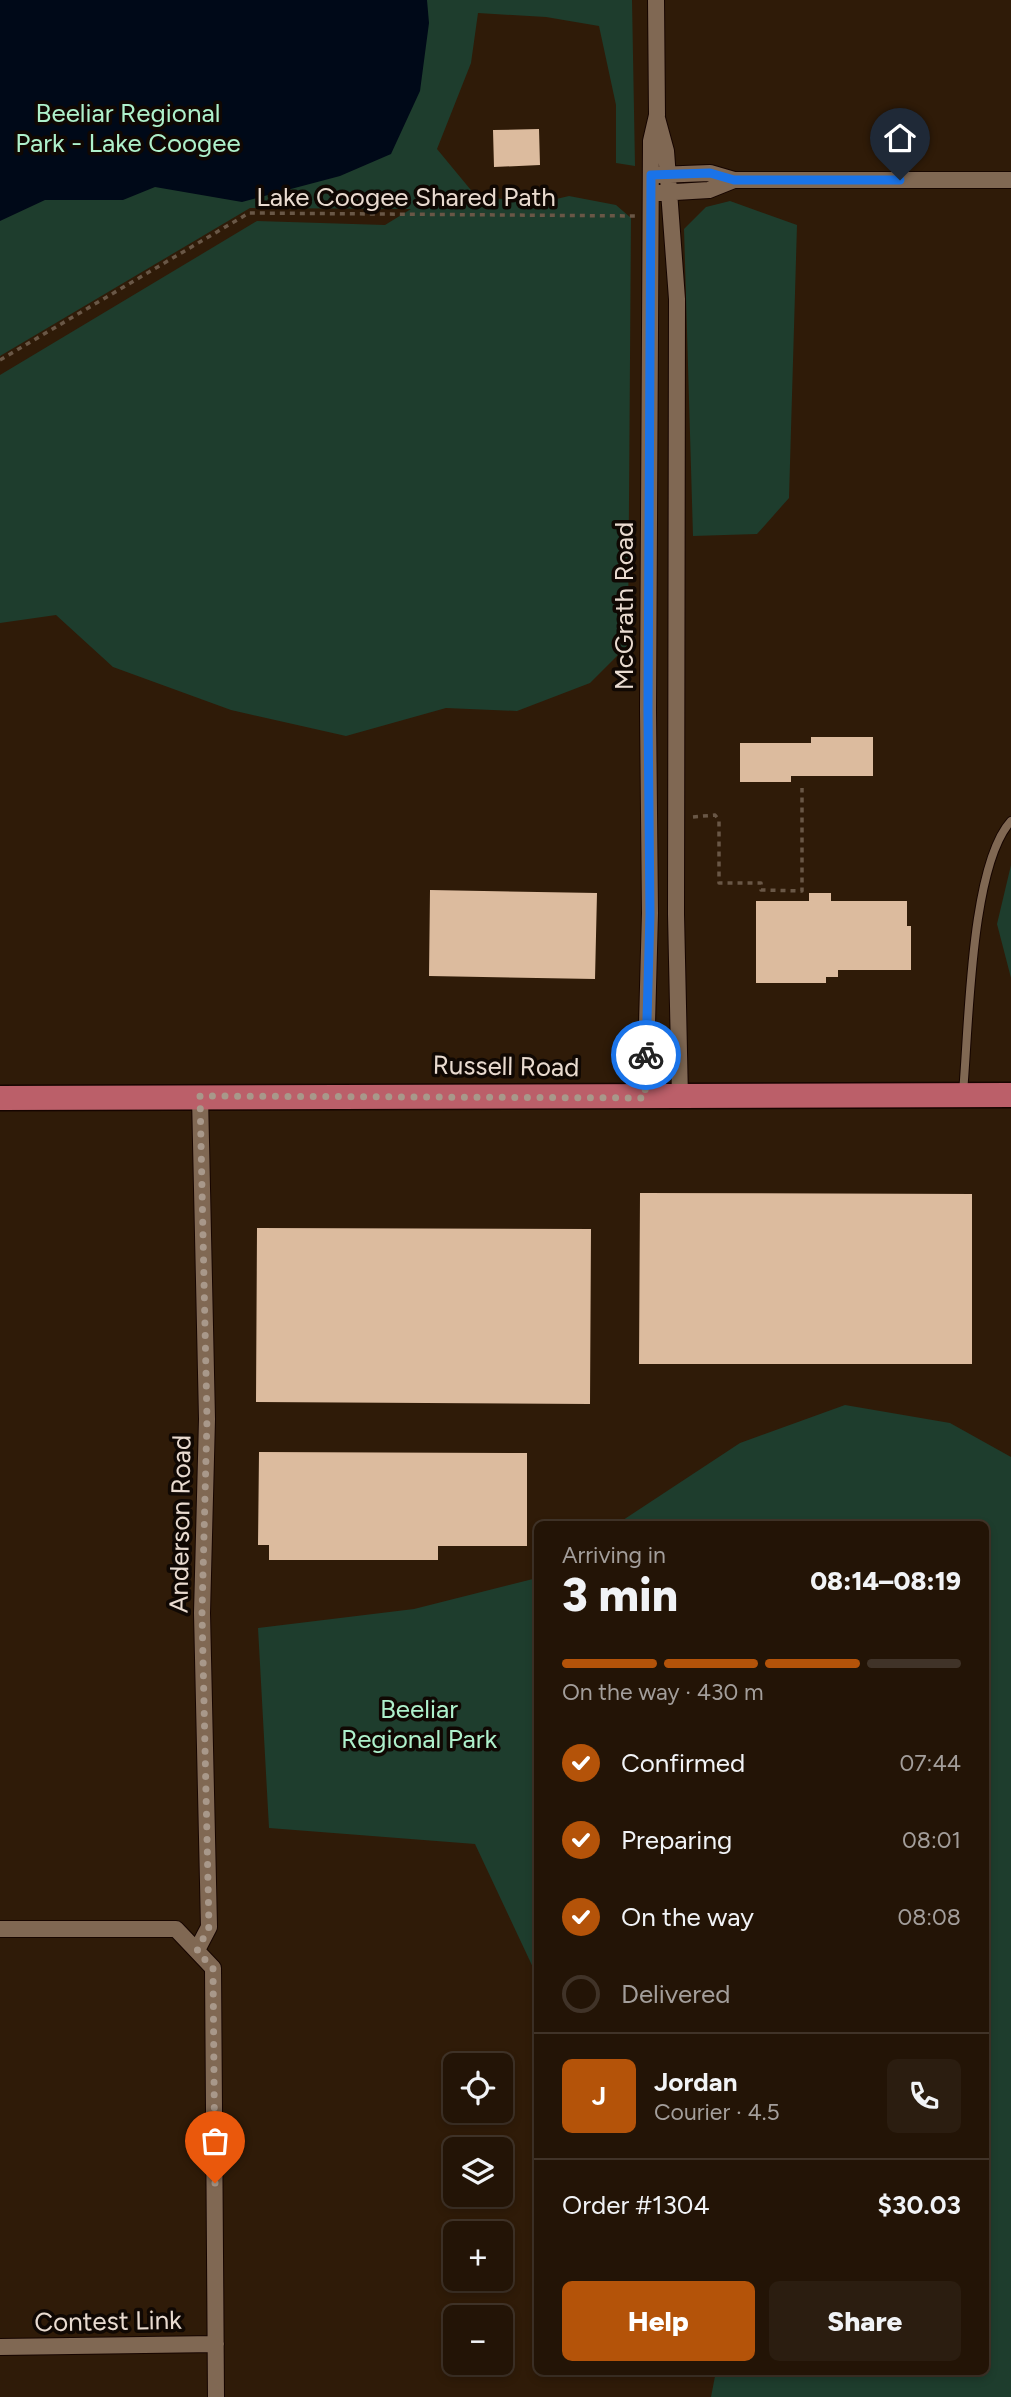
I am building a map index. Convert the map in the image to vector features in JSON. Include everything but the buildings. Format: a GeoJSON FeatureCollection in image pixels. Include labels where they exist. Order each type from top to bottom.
{"type":"FeatureCollection","features":[{"type":"Feature","properties":{"kind":"main road","name":"Russell Road"},"geometry":{"type":"LineString","coordinates":[[0,1098],[1011,1095]]}},
{"type":"Feature","properties":{"kind":"street","name":"McGrath Road"},"geometry":{"type":"LineString","coordinates":[[645,1098],[650,914],[648,711],[660,193],[651,141],[657,116],[656,0]]}},
{"type":"Feature","properties":{"kind":"street"},"geometry":{"type":"LineString","coordinates":[[659,175],[710,173],[734,180],[1011,180]]}},
{"type":"Feature","properties":{"kind":"street"},"geometry":{"type":"LineString","coordinates":[[660,193],[709,190],[734,180]]}},
{"type":"Feature","properties":{"kind":"street","name":"McGrath Road"},"geometry":{"type":"LineString","coordinates":[[660,193],[677,299],[676,914],[680,1098]]}},
{"type":"Feature","properties":{"kind":"street","name":"Anderson Road"},"geometry":{"type":"LineString","coordinates":[[197,1951],[209,1927],[202,1613],[207,1419],[200,1096]]}},
{"type":"Feature","properties":{"kind":"street"},"geometry":{"type":"LineString","coordinates":[[0,1929],[176,1929],[213,1968],[216,2397]]}},
{"type":"Feature","properties":{"kind":"street","name":"Contest Link"},"geometry":{"type":"LineString","coordinates":[[0,2347],[216,2344]]}},
{"type":"Feature","properties":{"kind":"lane"},"geometry":{"type":"LineString","coordinates":[[963,1095],[974,954],[988,864],[1004,829],[1011,821]]}},
{"type":"Feature","properties":{"kind":"path","name":"Lake Coogee Shared Path"},"geometry":{"type":"LineString","coordinates":[[0,360],[249,213],[642,216]]}},
{"type":"Feature","properties":{"kind":"path"},"geometry":{"type":"LineString","coordinates":[[688,821],[697,815],[715,816],[719,820],[719,883],[761,883],[761,890],[802,891],[802,788]]}},
{"type":"Feature","properties":{"kind":"green space"},"geometry":{"type":"Polygon","coordinates":[[[0,0],[632,0],[635,166],[616,163],[616,105],[599,26],[546,17],[478,13],[471,63],[437,149],[475,195],[535,204],[569,196],[616,205],[631,218],[628,645],[590,683],[517,711],[446,708],[346,736],[231,710],[113,667],[56,615],[0,623],[0,375],[257,221],[385,225],[411,209],[250,208],[0,356],[0,0]]]}},
{"type":"Feature","properties":{"kind":"green space"},"geometry":{"type":"Polygon","coordinates":[[[730,201],[797,225],[789,498],[757,534],[693,536],[684,229],[706,207],[730,201]]]}},
{"type":"Feature","properties":{"kind":"green space"},"geometry":{"type":"Polygon","coordinates":[[[1011,865],[1011,978],[997,924],[1011,865]]]}},
{"type":"Feature","properties":{"kind":"green space"},"geometry":{"type":"Polygon","coordinates":[[[845,1405],[950,1423],[1011,1457],[1011,2397],[711,2397],[715,2375],[989,2375],[989,1521],[622,1521],[740,1443],[845,1405]]]}},
{"type":"Feature","properties":{"kind":"green space","name":"Beeliar Regional Park"},"geometry":{"type":"Polygon","coordinates":[[[534,1579],[534,1970],[475,1844],[269,1828],[258,1628],[414,1609],[534,1579]]]}},
{"type":"Feature","properties":{"kind":"water","name":"Beeliar Regional Park - Lake Coogee"},"geometry":{"type":"Polygon","coordinates":[[[0,0],[427,0],[429,23],[420,91],[391,154],[340,176],[242,202],[155,187],[123,200],[45,200],[0,221],[0,0]]]}},
{"type":"Feature","properties":{"kind":"way so far"},"geometry":{"type":"LineString","coordinates":[[215,2183],[213,1968],[197,1951],[209,1927],[202,1613],[207,1419],[200,1096],[645,1098],[646,1055]]}},
{"type":"Feature","properties":{"kind":"route"},"geometry":{"type":"LineString","coordinates":[[646,1055],[650,914],[648,711],[651,175],[710,173],[734,180],[900,180]]}}]}
